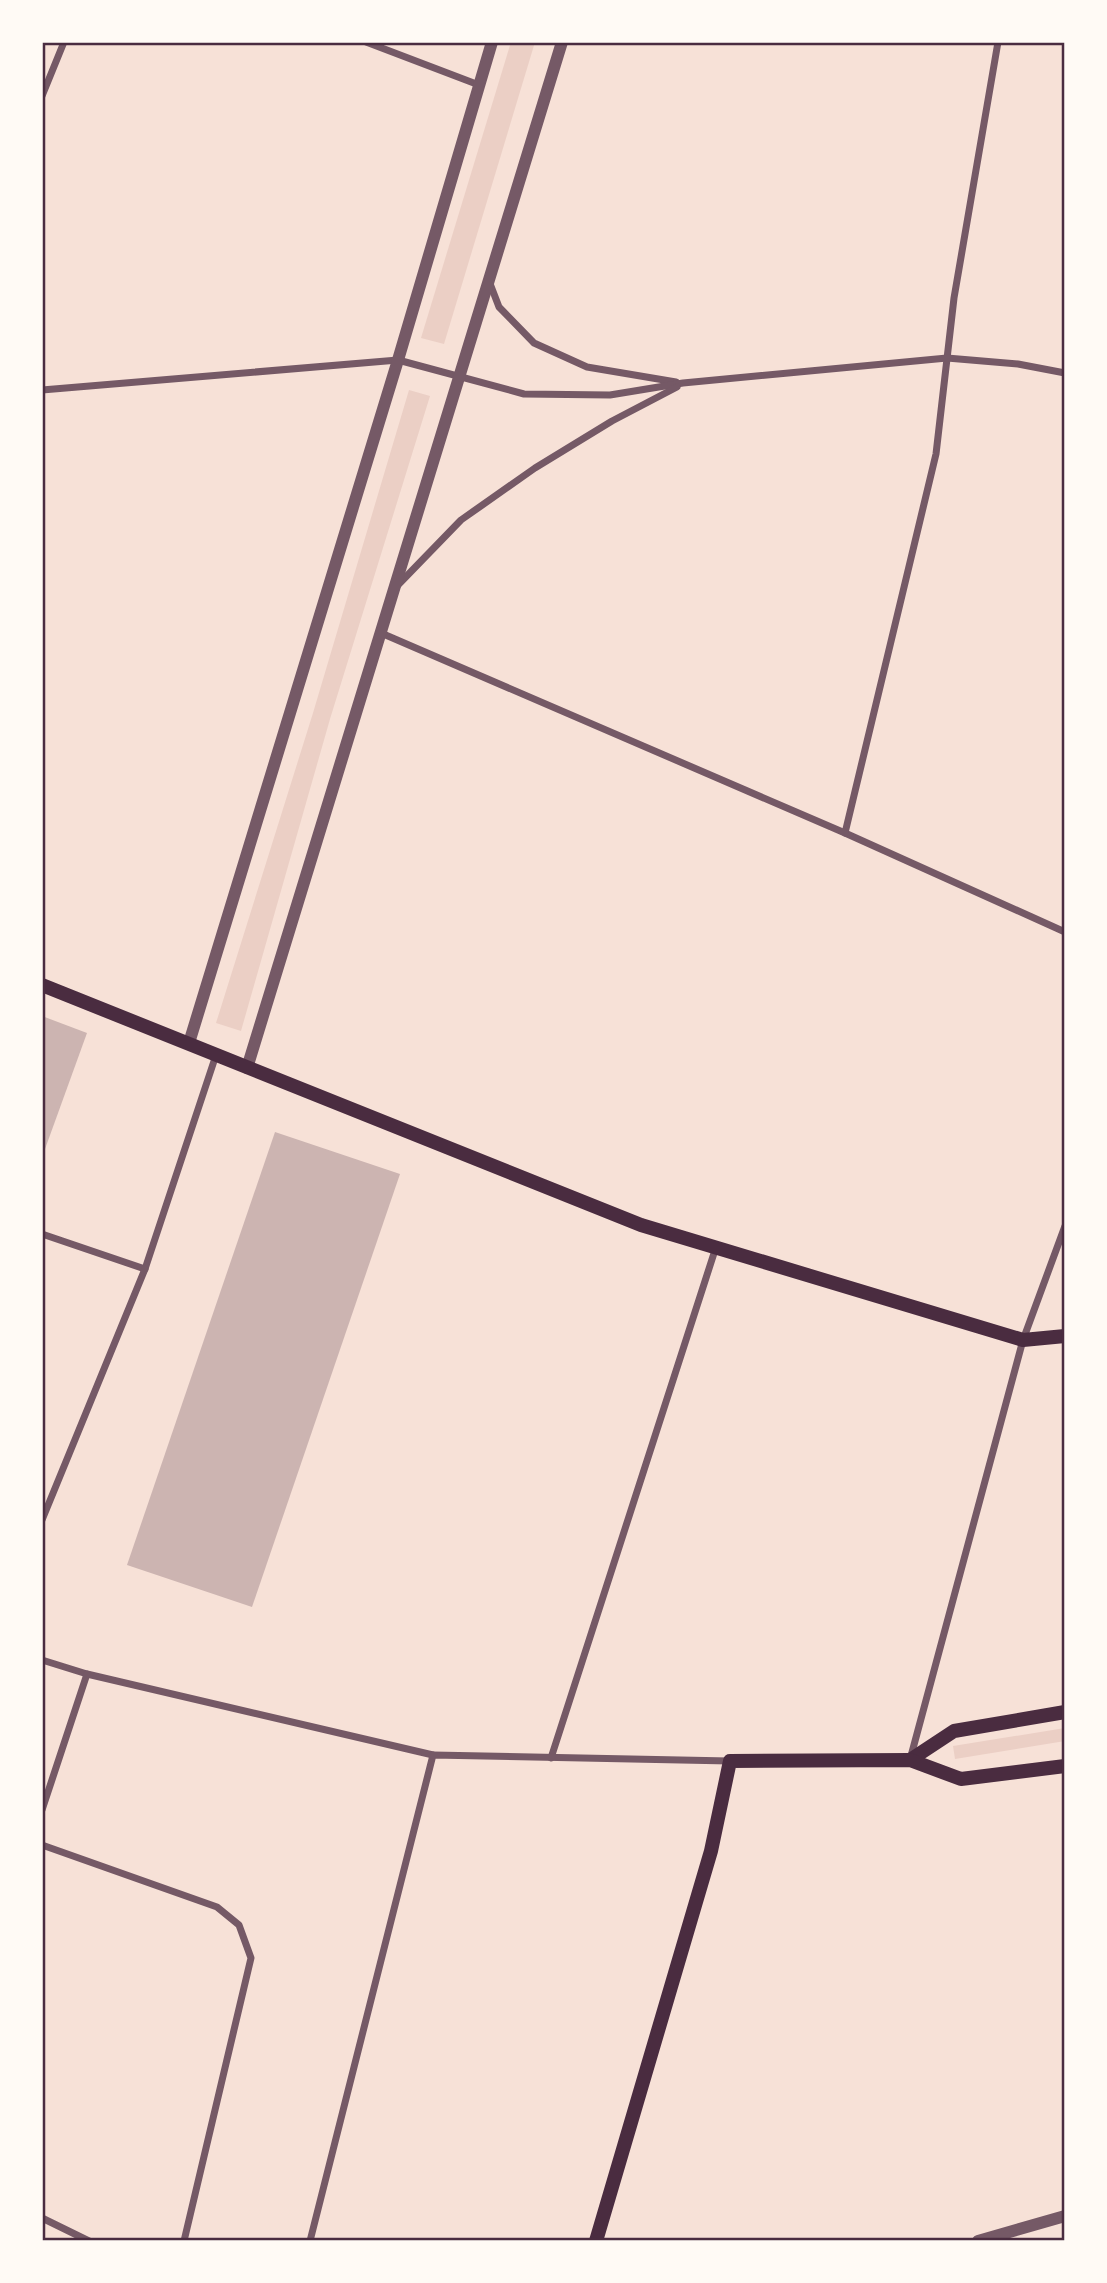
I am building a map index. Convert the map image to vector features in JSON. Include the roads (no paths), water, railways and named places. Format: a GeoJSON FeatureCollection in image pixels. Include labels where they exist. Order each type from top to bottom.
{"type":"FeatureCollection","features":[{"type":"Feature","properties":{"kind":"main road"},"geometry":{"type":"LineString","coordinates":[[42,985],[641,1225],[1023,1340],[1065,1336]]}},
{"type":"Feature","properties":{"kind":"main road"},"geometry":{"type":"LineString","coordinates":[[910,1760],[954,1731],[1065,1712]]}},
{"type":"Feature","properties":{"kind":"main road"},"geometry":{"type":"LineString","coordinates":[[596,2241],[711,1851],[730,1761],[910,1760],[961,1779],[1065,1766]]}},
{"type":"Feature","properties":{"kind":"street"},"geometry":{"type":"LineString","coordinates":[[42,96],[64,42]]}},
{"type":"Feature","properties":{"kind":"street"},"geometry":{"type":"LineString","coordinates":[[366,42],[479,85]]}},
{"type":"Feature","properties":{"kind":"street"},"geometry":{"type":"LineString","coordinates":[[188,1042],[398,360],[492,42]]}},
{"type":"Feature","properties":{"kind":"street"},"geometry":{"type":"LineString","coordinates":[[247,1068],[562,42]]}},
{"type":"Feature","properties":{"kind":"street"},"geometry":{"type":"LineString","coordinates":[[845,834],[936,454],[954,298],[998,42]]}},
{"type":"Feature","properties":{"kind":"street"},"geometry":{"type":"LineString","coordinates":[[489,280],[499,307],[534,343],[587,367],[683,383]]}},
{"type":"Feature","properties":{"kind":"street"},"geometry":{"type":"LineString","coordinates":[[42,390],[398,360],[524,394],[610,395],[683,383],[947,358],[1018,364],[1065,373]]}},
{"type":"Feature","properties":{"kind":"street"},"geometry":{"type":"LineString","coordinates":[[395,588],[461,520],[535,468],[612,421],[683,383]]}},
{"type":"Feature","properties":{"kind":"street"},"geometry":{"type":"LineString","coordinates":[[381,634],[1065,932]]}},
{"type":"Feature","properties":{"kind":"street"},"geometry":{"type":"LineString","coordinates":[[42,1520],[145,1269],[216,1054]]}},
{"type":"Feature","properties":{"kind":"street"},"geometry":{"type":"LineString","coordinates":[[910,1760],[1023,1340],[1065,1226]]}},
{"type":"Feature","properties":{"kind":"street"},"geometry":{"type":"LineString","coordinates":[[42,1234],[145,1269]]}},
{"type":"Feature","properties":{"kind":"street"},"geometry":{"type":"LineString","coordinates":[[551,1758],[716,1247]]}},
{"type":"Feature","properties":{"kind":"street"},"geometry":{"type":"LineString","coordinates":[[42,1660],[88,1674],[433,1755],[730,1761]]}},
{"type":"Feature","properties":{"kind":"street"},"geometry":{"type":"LineString","coordinates":[[42,1810],[88,1674]]}},
{"type":"Feature","properties":{"kind":"street"},"geometry":{"type":"LineString","coordinates":[[310,2241],[433,1755]]}},
{"type":"Feature","properties":{"kind":"street"},"geometry":{"type":"LineString","coordinates":[[42,1844],[217,1907],[239,1925],[251,1958],[184,2241]]}},
{"type":"Feature","properties":{"kind":"street"},"geometry":{"type":"LineString","coordinates":[[978,2241],[1065,2216]]}},
{"type":"Feature","properties":{"kind":"street"},"geometry":{"type":"LineString","coordinates":[[42,2218],[89,2241]]}}]}
